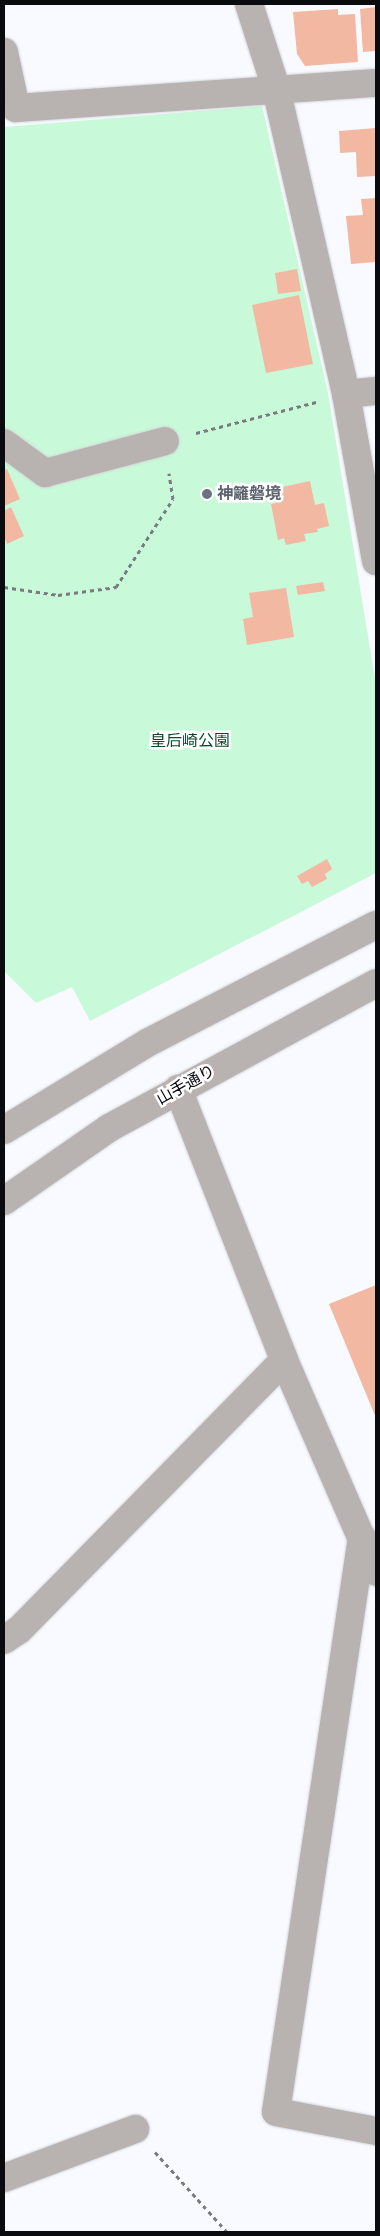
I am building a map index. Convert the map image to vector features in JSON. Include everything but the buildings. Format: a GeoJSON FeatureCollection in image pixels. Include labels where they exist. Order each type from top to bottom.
{"type":"FeatureCollection","features":[{"type":"Feature","properties":{"kind":"street"},"geometry":{"type":"LineString","coordinates":[[248,4],[276,88],[346,394],[376,561]]}},
{"type":"Feature","properties":{"kind":"street"},"geometry":{"type":"LineString","coordinates":[[4,52],[10,114],[276,88],[376,83]]}},
{"type":"Feature","properties":{"kind":"street"},"geometry":{"type":"LineString","coordinates":[[346,394],[376,391]]}},
{"type":"Feature","properties":{"kind":"street"},"geometry":{"type":"LineString","coordinates":[[4,443],[45,472],[165,441]]}},
{"type":"Feature","properties":{"kind":"street"},"geometry":{"type":"LineString","coordinates":[[4,1130],[147,1043],[376,925]]}},
{"type":"Feature","properties":{"kind":"street","name":"山手通り"},"geometry":{"type":"LineString","coordinates":[[4,1201],[109,1128],[376,983]]}},
{"type":"Feature","properties":{"kind":"street"},"geometry":{"type":"LineString","coordinates":[[178,1089],[284,1360],[376,1572]]}},
{"type":"Feature","properties":{"kind":"street"},"geometry":{"type":"LineString","coordinates":[[4,1640],[19,1630],[284,1360]]}},
{"type":"Feature","properties":{"kind":"street"},"geometry":{"type":"LineString","coordinates":[[362,1537],[276,2112],[376,2131]]}},
{"type":"Feature","properties":{"kind":"street"},"geometry":{"type":"LineString","coordinates":[[4,2178],[135,2129]]}},
{"type":"Feature","properties":{"kind":"path"},"geometry":{"type":"LineString","coordinates":[[4,587],[58,595],[116,587],[172,499],[165,441],[346,394]]}},
{"type":"Feature","properties":{"kind":"path"},"geometry":{"type":"LineString","coordinates":[[135,2129],[227,2232]]}},
{"type":"Feature","properties":{"kind":"green space","name":"皇后崎公園"},"geometry":{"type":"Polygon","coordinates":[[[262,106],[328,393],[376,685],[376,873],[90,1021],[72,987],[36,1003],[4,971],[4,127],[262,106]]]}},
{"type":"Feature","properties":{"kind":"place","name":"神籬磐境"},"geometry":{"type":"Point","coordinates":[207,494]}}]}
